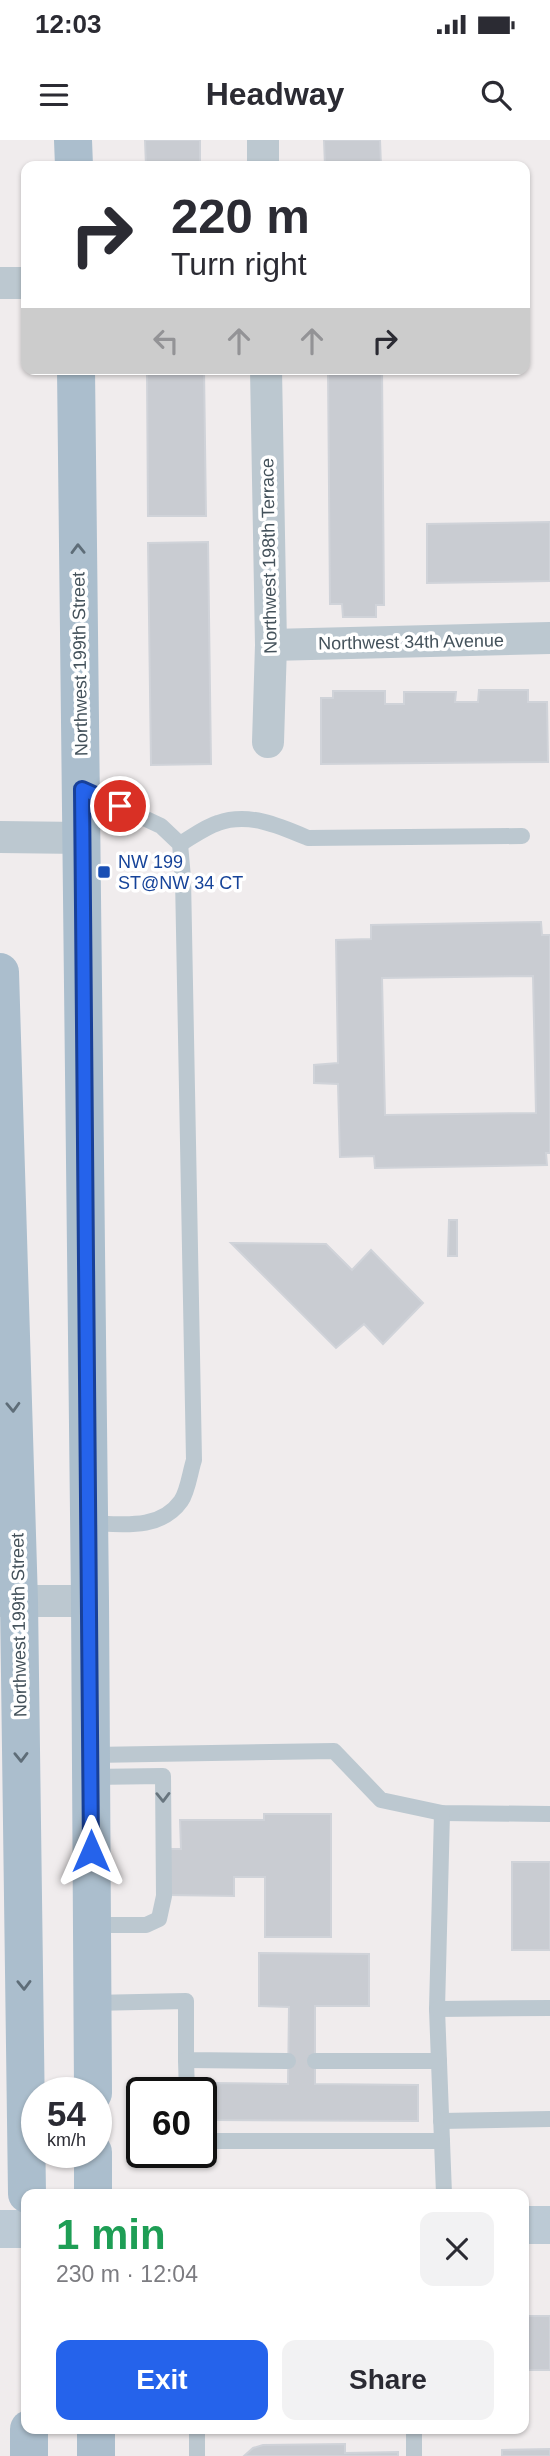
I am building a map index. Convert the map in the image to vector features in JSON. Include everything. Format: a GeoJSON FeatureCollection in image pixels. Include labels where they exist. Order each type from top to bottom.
{"type":"FeatureCollection","features":[{"type":"Feature","properties":{"kind":"main road"},"geometry":{"type":"LineString","coordinates":[[73,140],[74,161]]}},
{"type":"Feature","properties":{"kind":"main road","name":"Northwest 199th Street"},"geometry":{"type":"LineString","coordinates":[[76,375],[93,2077]]}},
{"type":"Feature","properties":{"kind":"main road","name":"Northwest 199th Street"},"geometry":{"type":"LineString","coordinates":[[0,972],[9,1601],[27,2189]]}},
{"type":"Feature","properties":{"kind":"main road"},"geometry":{"type":"LineString","coordinates":[[93,2168],[93,2189]]}},
{"type":"Feature","properties":{"kind":"main road"},"geometry":{"type":"LineString","coordinates":[[529,2225],[550,2224]]}},
{"type":"Feature","properties":{"kind":"main road"},"geometry":{"type":"LineString","coordinates":[[0,2229],[21,2229]]}},
{"type":"Feature","properties":{"kind":"main road"},"geometry":{"type":"LineString","coordinates":[[29,2434],[29,2456]]}},
{"type":"Feature","properties":{"kind":"main road"},"geometry":{"type":"LineString","coordinates":[[96,2434],[96,2456]]}},
{"type":"Feature","properties":{"kind":"street"},"geometry":{"type":"LineString","coordinates":[[263,140],[263,161]]}},
{"type":"Feature","properties":{"kind":"street"},"geometry":{"type":"LineString","coordinates":[[0,284],[21,284]]}},
{"type":"Feature","properties":{"kind":"street","name":"Northwest 198th Terrace"},"geometry":{"type":"LineString","coordinates":[[266,375],[271,645],[268,742]]}},
{"type":"Feature","properties":{"kind":"street","name":"Northwest 34th Avenue"},"geometry":{"type":"LineString","coordinates":[[271,645],[550,638]]}},
{"type":"Feature","properties":{"kind":"street"},"geometry":{"type":"LineString","coordinates":[[0,837],[82,838]]}},
{"type":"Feature","properties":{"kind":"street"},"geometry":{"type":"LineString","coordinates":[[9,1601],[90,1601]]}},
{"type":"Feature","properties":{"kind":"lane"},"geometry":{"type":"LineString","coordinates":[[82,789],[161,826],[180,844],[183,878],[194,1460],[182,1500],[167,1516],[148,1524],[89,1523]]}},
{"type":"Feature","properties":{"kind":"lane"},"geometry":{"type":"LineString","coordinates":[[180,844],[219,822],[250,819],[281,826],[307,838],[522,836]]}},
{"type":"Feature","properties":{"kind":"lane"},"geometry":{"type":"LineString","coordinates":[[91,1766],[334,1751],[382,1800],[442,1813],[550,1814]]}},
{"type":"Feature","properties":{"kind":"lane"},"geometry":{"type":"LineString","coordinates":[[91,1766],[163,1776],[164,1896],[159,1919],[146,1925],[92,1925]]}},
{"type":"Feature","properties":{"kind":"lane"},"geometry":{"type":"LineString","coordinates":[[442,1813],[438,2009],[443,2189]]}},
{"type":"Feature","properties":{"kind":"lane"},"geometry":{"type":"LineString","coordinates":[[92,2003],[186,2001],[187,2077]]}},
{"type":"Feature","properties":{"kind":"lane"},"geometry":{"type":"LineString","coordinates":[[438,2009],[550,2008]]}},
{"type":"Feature","properties":{"kind":"lane"},"geometry":{"type":"LineString","coordinates":[[186,2060],[288,2061]]}},
{"type":"Feature","properties":{"kind":"lane"},"geometry":{"type":"LineString","coordinates":[[315,2061],[439,2061]]}},
{"type":"Feature","properties":{"kind":"lane"},"geometry":{"type":"LineString","coordinates":[[441,2121],[550,2119]]}},
{"type":"Feature","properties":{"kind":"lane"},"geometry":{"type":"LineString","coordinates":[[217,2141],[442,2141]]}},
{"type":"Feature","properties":{"kind":"lane"},"geometry":{"type":"LineString","coordinates":[[197,2434],[197,2456]]}},
{"type":"Feature","properties":{"kind":"lane"},"geometry":{"type":"LineString","coordinates":[[414,2434],[414,2456]]}},
{"type":"Feature","properties":{"kind":"building"},"geometry":{"type":"Polygon","coordinates":[[[145,140],[200,140],[200,161],[146,161],[145,140]]]}},
{"type":"Feature","properties":{"kind":"building"},"geometry":{"type":"Polygon","coordinates":[[[324,140],[380,140],[381,161],[325,161],[324,140]]]}},
{"type":"Feature","properties":{"kind":"building"},"geometry":{"type":"Polygon","coordinates":[[[147,375],[204,375],[206,516],[148,516],[147,375]]]}},
{"type":"Feature","properties":{"kind":"building"},"geometry":{"type":"Polygon","coordinates":[[[328,375],[382,375],[384,605],[376,605],[376,617],[343,617],[342,604],[330,604],[328,375]]]}},
{"type":"Feature","properties":{"kind":"building"},"geometry":{"type":"Polygon","coordinates":[[[550,522],[550,581],[427,583],[427,524],[550,522]]]}},
{"type":"Feature","properties":{"kind":"building"},"geometry":{"type":"Polygon","coordinates":[[[208,542],[211,764],[151,765],[148,543],[208,542]]]}},
{"type":"Feature","properties":{"kind":"building"},"geometry":{"type":"Polygon","coordinates":[[[479,690],[528,690],[528,702],[547,702],[548,762],[321,764],[321,698],[333,698],[333,691],[385,691],[385,704],[404,704],[404,692],[456,692],[455,702],[478,702],[479,690]]]}},
{"type":"Feature","properties":{"kind":"building"},"geometry":{"type":"Polygon","coordinates":[[[541,922],[542,935],[550,935],[550,1153],[546,1153],[547,1165],[375,1168],[374,1156],[340,1157],[338,1084],[314,1083],[314,1065],[338,1063],[336,940],[371,939],[371,925],[541,922]],[[533,976],[382,978],[385,1115],[536,1113],[533,976]]]}},
{"type":"Feature","properties":{"kind":"building"},"geometry":{"type":"Polygon","coordinates":[[[449,1220],[457,1220],[457,1256],[448,1256],[449,1220]]]}},
{"type":"Feature","properties":{"kind":"building"},"geometry":{"type":"Polygon","coordinates":[[[231,1243],[326,1244],[352,1270],[371,1250],[423,1303],[383,1344],[364,1324],[336,1348],[231,1243]]]}},
{"type":"Feature","properties":{"kind":"building"},"geometry":{"type":"Polygon","coordinates":[[[264,1814],[331,1814],[331,1937],[265,1937],[265,1877],[234,1877],[234,1896],[169,1895],[167,1849],[181,1849],[180,1820],[264,1820],[264,1814]]]}},
{"type":"Feature","properties":{"kind":"building"},"geometry":{"type":"Polygon","coordinates":[[[512,1862],[550,1862],[550,1950],[512,1950],[512,1862]]]}},
{"type":"Feature","properties":{"kind":"building"},"geometry":{"type":"Polygon","coordinates":[[[259,1953],[369,1954],[369,2006],[315,2006],[315,2084],[418,2085],[418,2121],[217,2120],[217,2083],[288,2084],[289,2007],[259,2006],[259,1953]]]}},
{"type":"Feature","properties":{"kind":"building"},"geometry":{"type":"Polygon","coordinates":[[[529,2316],[550,2316],[550,2370],[529,2370],[529,2316]]]}},
{"type":"Feature","properties":{"kind":"building"},"geometry":{"type":"Polygon","coordinates":[[[345,2444],[345,2453],[398,2452],[398,2456],[244,2456],[253,2448],[263,2445],[345,2444]]]}},
{"type":"Feature","properties":{"kind":"building"},"geometry":{"type":"Polygon","coordinates":[[[550,2449],[550,2456],[502,2456],[502,2450],[550,2449]]]}},
{"type":"Feature","properties":{"kind":"place","name":"NW 199 ST@NW 34 CT"},"geometry":{"type":"Point","coordinates":[104,872]}},
{"type":"Feature","properties":{"kind":"route"},"geometry":{"type":"LineString","coordinates":[[91,1851],[82,789],[120,806]]}}]}
